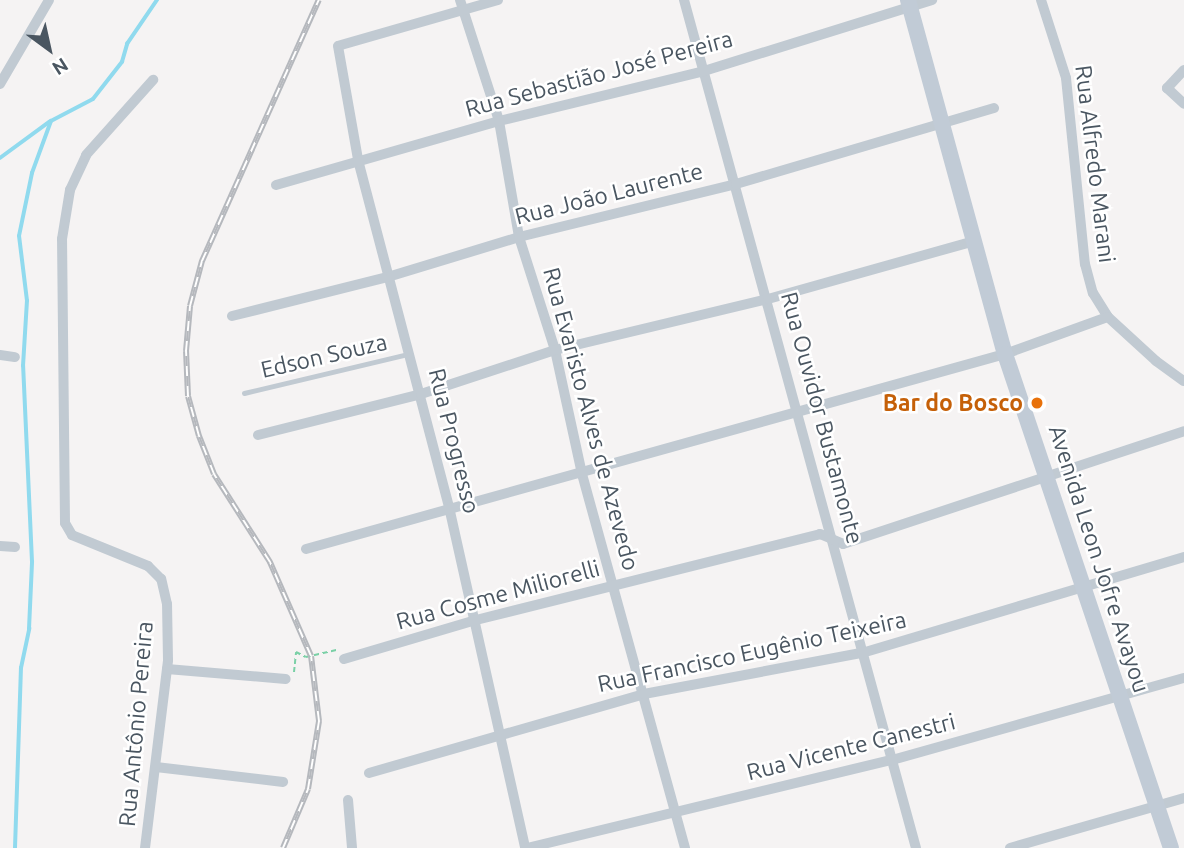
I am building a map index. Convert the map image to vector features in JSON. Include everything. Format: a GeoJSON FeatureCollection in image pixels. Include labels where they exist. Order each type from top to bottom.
{"type":"FeatureCollection","features":[{"type":"Feature","properties":{"kind":"street"},"geometry":{"type":"LineString","coordinates":[[0,84],[49,0]]}},
{"type":"Feature","properties":{"kind":"street"},"geometry":{"type":"LineString","coordinates":[[462,4],[498,0]]}},
{"type":"Feature","properties":{"kind":"street","name":"Rua Ouvidor Bustamonte"},"geometry":{"type":"LineString","coordinates":[[684,0],[768,299],[916,848]]}},
{"type":"Feature","properties":{"kind":"street","name":"Rua Sebastião José Pereira"},"geometry":{"type":"LineString","coordinates":[[276,185],[499,121],[704,71],[909,3],[932,0]]}},
{"type":"Feature","properties":{"kind":"street","name":"Rua Alfredo Marani"},"geometry":{"type":"LineString","coordinates":[[1041,0],[1066,78],[1084,264],[1093,293],[1108,317],[1184,381]]}},
{"type":"Feature","properties":{"kind":"street","name":"Avenida Leon Jofre Avayou"},"geometry":{"type":"LineString","coordinates":[[909,3],[1005,355],[1049,476],[1171,848]]}},
{"type":"Feature","properties":{"kind":"street","name":"Rua Progresso"},"geometry":{"type":"LineString","coordinates":[[462,4],[338,46],[358,160],[391,276],[449,507],[496,734],[526,848]]}},
{"type":"Feature","properties":{"kind":"street","name":"Rua Evaristo Alves de Azevedo"},"geometry":{"type":"LineString","coordinates":[[462,4],[499,121],[519,237],[555,350],[582,474],[685,848]]}},
{"type":"Feature","properties":{"kind":"street"},"geometry":{"type":"LineString","coordinates":[[1184,70],[1167,88],[1184,104]]}},
{"type":"Feature","properties":{"kind":"street","name":"Rua Antônio Pereira"},"geometry":{"type":"LineString","coordinates":[[145,848],[167,669],[167,604],[162,579],[148,566],[72,535],[65,523],[62,239],[70,190],[86,155],[153,80]]}},
{"type":"Feature","properties":{"kind":"street","name":"Rua João Laurente"},"geometry":{"type":"LineString","coordinates":[[232,316],[391,276],[519,237],[736,184],[943,120],[994,108]]}},
{"type":"Feature","properties":{"kind":"street"},"geometry":{"type":"LineString","coordinates":[[258,435],[421,394],[555,350],[768,299],[975,241]]}},
{"type":"Feature","properties":{"kind":"street"},"geometry":{"type":"LineString","coordinates":[[306,550],[449,507],[582,474],[797,410],[1005,355],[1108,317]]}},
{"type":"Feature","properties":{"kind":"street"},"geometry":{"type":"LineString","coordinates":[[0,355],[15,357]]}},
{"type":"Feature","properties":{"kind":"street","name":"Rua Cosme Miliorelli"},"geometry":{"type":"LineString","coordinates":[[344,659],[472,621],[820,534],[843,544],[1184,431]]}},
{"type":"Feature","properties":{"kind":"street"},"geometry":{"type":"LineString","coordinates":[[0,547],[15,547]]}},
{"type":"Feature","properties":{"kind":"street","name":"Rua Francisco Eugênio Teixeira"},"geometry":{"type":"LineString","coordinates":[[369,774],[496,734],[644,694],[862,653],[1085,589],[1184,557]]}},
{"type":"Feature","properties":{"kind":"street"},"geometry":{"type":"LineString","coordinates":[[167,669],[286,679]]}},
{"type":"Feature","properties":{"kind":"street","name":"Rua Vicente Canestri"},"geometry":{"type":"LineString","coordinates":[[526,848],[892,760],[1121,698],[1184,678]]}},
{"type":"Feature","properties":{"kind":"street"},"geometry":{"type":"LineString","coordinates":[[156,767],[283,782]]}},
{"type":"Feature","properties":{"kind":"street"},"geometry":{"type":"LineString","coordinates":[[1010,848],[1184,798]]}},
{"type":"Feature","properties":{"kind":"street"},"geometry":{"type":"LineString","coordinates":[[348,800],[352,848]]}},
{"type":"Feature","properties":{"kind":"lane","name":"Edson Souza"},"geometry":{"type":"LineString","coordinates":[[244,393],[411,354]]}},
{"type":"Feature","properties":{"kind":"path"},"geometry":{"type":"LineString","coordinates":[[286,679],[292,677],[296,652],[306,657],[334,650],[357,656]]}},
{"type":"Feature","properties":{"kind":"waterway"},"geometry":{"type":"LineString","coordinates":[[15,848],[21,668],[29,629],[32,562],[23,366],[27,301],[19,236],[32,173],[51,121],[93,99],[122,62],[127,44],[157,0]]}},
{"type":"Feature","properties":{"kind":"waterway"},"geometry":{"type":"LineString","coordinates":[[0,158],[49,122]]}},
{"type":"Feature","properties":{"kind":"railway"},"geometry":{"type":"LineString","coordinates":[[283,848],[308,789],[319,721],[311,656],[270,562],[214,474],[199,436],[188,396],[186,351],[190,306],[202,261],[319,0]]}},
{"type":"Feature","properties":{"kind":"place","name":"Bar do Bosco"},"geometry":{"type":"Point","coordinates":[1037,403]}}]}
